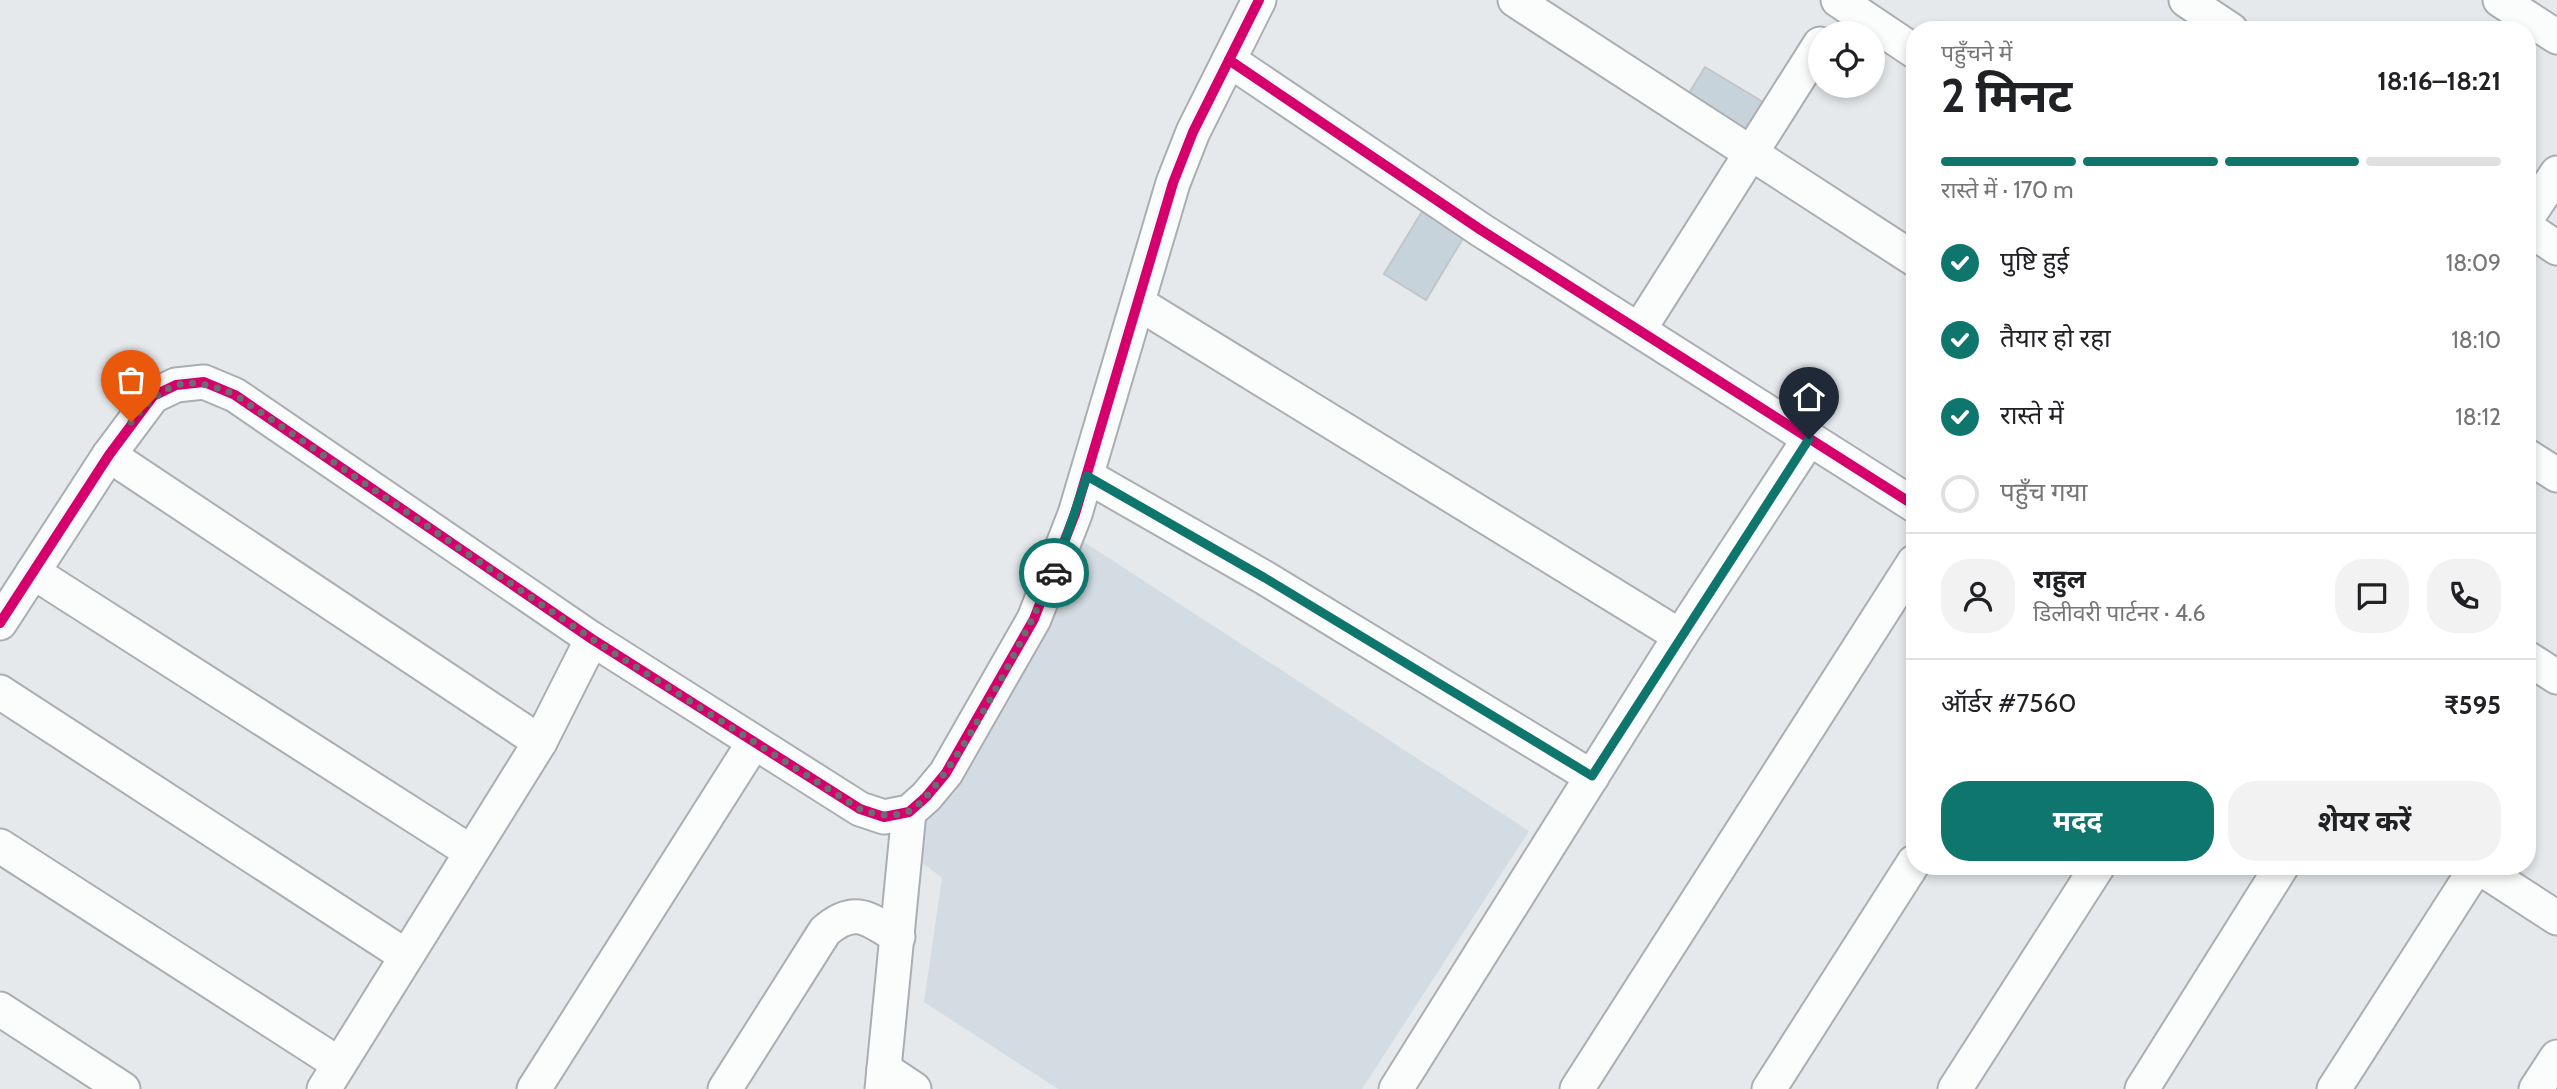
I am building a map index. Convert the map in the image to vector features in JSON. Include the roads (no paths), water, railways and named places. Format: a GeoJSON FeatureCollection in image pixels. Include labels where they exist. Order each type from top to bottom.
{"type":"FeatureCollection","features":[{"type":"Feature","properties":{"kind":"street"},"geometry":{"type":"LineString","coordinates":[[0,623],[109,455],[153,396],[176,385],[204,382],[234,394],[592,639],[860,809],[884,817],[909,811],[926,797],[946,773],[1034,619],[1060,559],[1173,183],[1193,132],[1259,0]]}},
{"type":"Feature","properties":{"kind":"street"},"geometry":{"type":"LineString","coordinates":[[1515,0],[1906,254]]}},
{"type":"Feature","properties":{"kind":"street"},"geometry":{"type":"LineString","coordinates":[[2186,0],[2218,21]]}},
{"type":"Feature","properties":{"kind":"street"},"geometry":{"type":"LineString","coordinates":[[2500,0],[2532,21]]}},
{"type":"Feature","properties":{"kind":"street"},"geometry":{"type":"LineString","coordinates":[[1834,21],[1844,2],[1906,45]]}},
{"type":"Feature","properties":{"kind":"street"},"geometry":{"type":"LineString","coordinates":[[2536,23],[2557,37]]}},
{"type":"Feature","properties":{"kind":"street"},"geometry":{"type":"LineString","coordinates":[[1229,60],[1481,230],[1906,500]]}},
{"type":"Feature","properties":{"kind":"street"},"geometry":{"type":"LineString","coordinates":[[1639,330],[1808,63]]}},
{"type":"Feature","properties":{"kind":"street"},"geometry":{"type":"LineString","coordinates":[[2536,204],[2557,173]]}},
{"type":"Feature","properties":{"kind":"street"},"geometry":{"type":"LineString","coordinates":[[2536,235],[2557,248]]}},
{"type":"Feature","properties":{"kind":"street"},"geometry":{"type":"LineString","coordinates":[[1138,303],[1680,635]]}},
{"type":"Feature","properties":{"kind":"street"},"geometry":{"type":"LineString","coordinates":[[1396,1089],[1680,635],[1809,439]]}},
{"type":"Feature","properties":{"kind":"street"},"geometry":{"type":"LineString","coordinates":[[109,455],[540,742]]}},
{"type":"Feature","properties":{"kind":"street"},"geometry":{"type":"LineString","coordinates":[[2536,462],[2557,475]]}},
{"type":"Feature","properties":{"kind":"street"},"geometry":{"type":"LineString","coordinates":[[1087,476],[1265,578],[1592,776]]}},
{"type":"Feature","properties":{"kind":"street"},"geometry":{"type":"LineString","coordinates":[[33,572],[471,852]]}},
{"type":"Feature","properties":{"kind":"street"},"geometry":{"type":"LineString","coordinates":[[1577,1089],[1906,575]]}},
{"type":"Feature","properties":{"kind":"street"},"geometry":{"type":"LineString","coordinates":[[0,846],[331,1077],[540,742],[592,639]]}},
{"type":"Feature","properties":{"kind":"street"},"geometry":{"type":"LineString","coordinates":[[2536,663],[2557,677]]}},
{"type":"Feature","properties":{"kind":"street"},"geometry":{"type":"LineString","coordinates":[[0,692],[406,956]]}},
{"type":"Feature","properties":{"kind":"street"},"geometry":{"type":"LineString","coordinates":[[534,1089],[754,742]]}},
{"type":"Feature","properties":{"kind":"street"},"geometry":{"type":"LineString","coordinates":[[909,811],[883,1079],[914,1089]]}},
{"type":"Feature","properties":{"kind":"street"},"geometry":{"type":"LineString","coordinates":[[1769,1089],[1906,875]]}},
{"type":"Feature","properties":{"kind":"street"},"geometry":{"type":"LineString","coordinates":[[1955,1089],[2092,875]]}},
{"type":"Feature","properties":{"kind":"street"},"geometry":{"type":"LineString","coordinates":[[2142,1089],[2276,875]]}},
{"type":"Feature","properties":{"kind":"street"},"geometry":{"type":"LineString","coordinates":[[2334,1089],[2471,875]]}},
{"type":"Feature","properties":{"kind":"street"},"geometry":{"type":"LineString","coordinates":[[2491,875],[2557,918]]}},
{"type":"Feature","properties":{"kind":"street"},"geometry":{"type":"LineString","coordinates":[[725,1089],[825,931],[841,917],[858,915],[898,937]]}},
{"type":"Feature","properties":{"kind":"street"},"geometry":{"type":"LineString","coordinates":[[0,1009],[122,1089]]}},
{"type":"Feature","properties":{"kind":"street"},"geometry":{"type":"LineString","coordinates":[[2536,1089],[2557,1057]]}}]}
